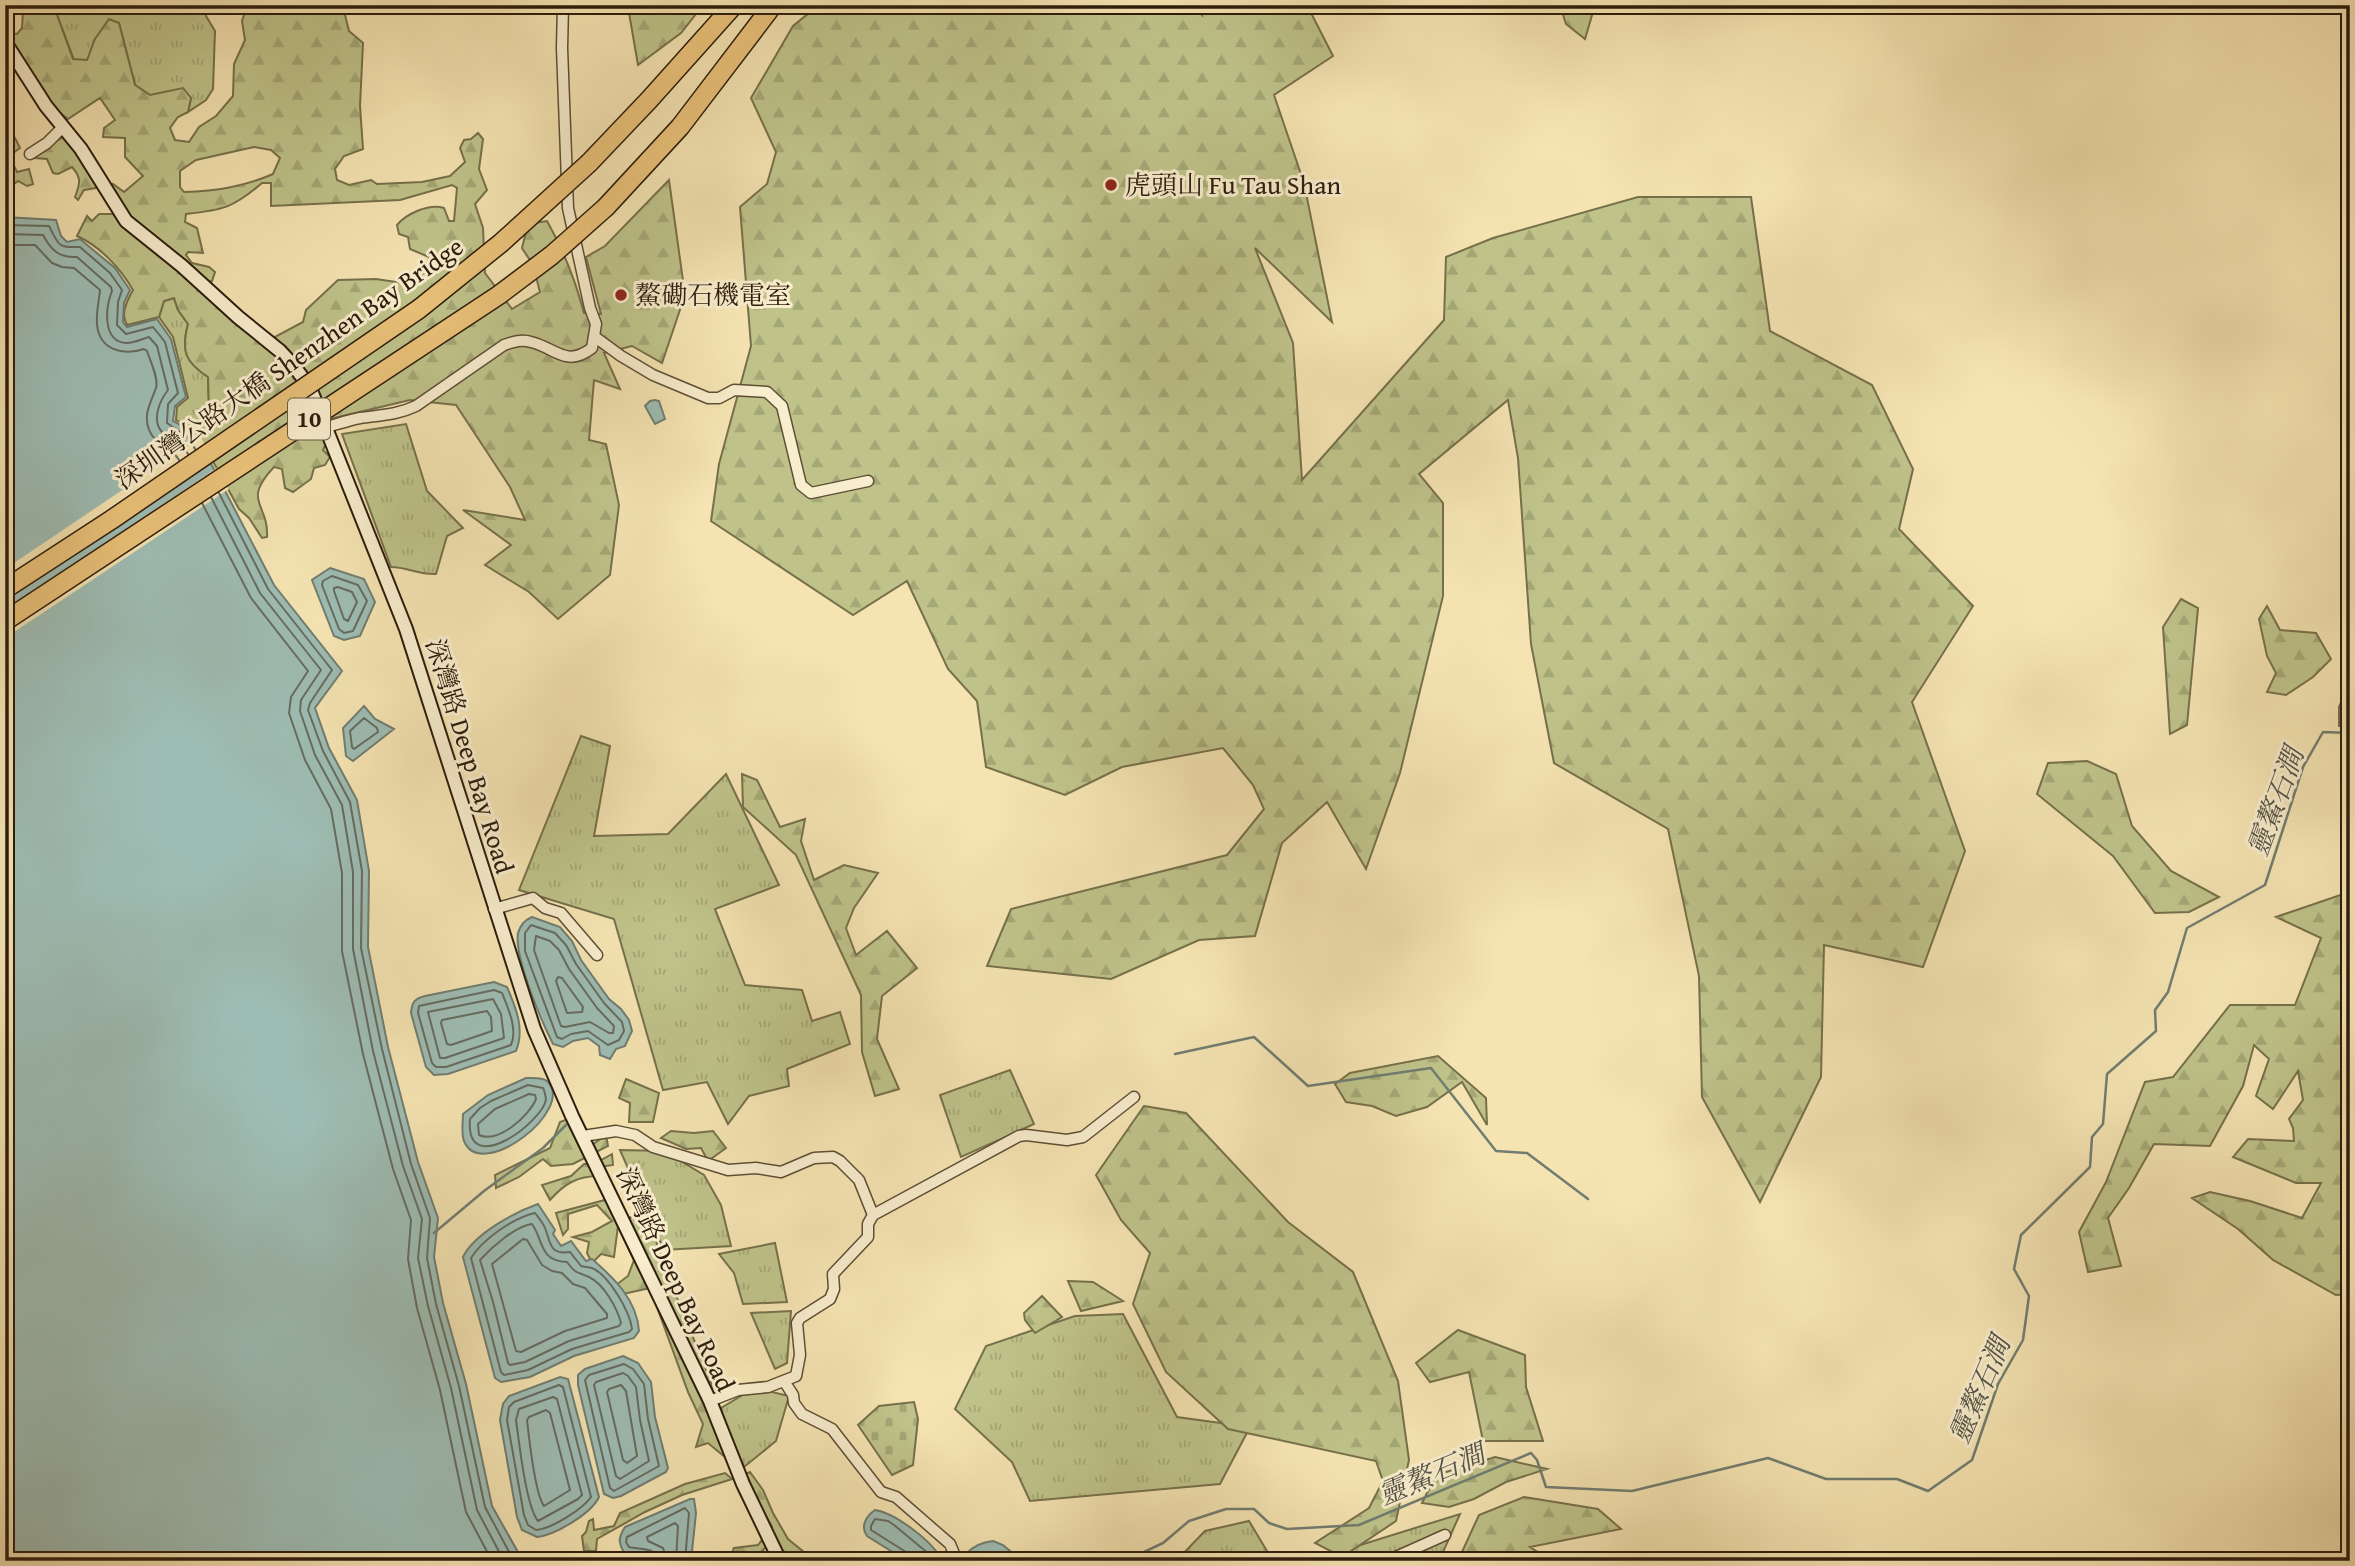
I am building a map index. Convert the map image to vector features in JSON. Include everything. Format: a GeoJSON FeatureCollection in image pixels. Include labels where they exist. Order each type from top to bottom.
{"type":"FeatureCollection","features":[{"type":"Feature","properties":{"kind":"highway","name":"深圳灣公路大橋 Shenzhen Bay Bridge"},"geometry":{"type":"LineString","coordinates":[[5,589],[132,506],[419,309],[501,243],[589,163],[734,5]]}},
{"type":"Feature","properties":{"kind":"highway","name":"深圳灣公路大橋 Shenzhen Bay Bridge"},"geometry":{"type":"LineString","coordinates":[[5,621],[499,295],[552,255],[606,207],[662,149],[774,5]]}},
{"type":"Feature","properties":{"kind":"street"},"geometry":{"type":"LineString","coordinates":[[327,427],[410,409],[504,345],[517,341],[531,342],[563,357],[582,355],[592,348],[596,337],[596,324],[568,208],[563,5]]}},
{"type":"Feature","properties":{"kind":"street","name":"深灣路 Deep Bay Road"},"geometry":{"type":"LineString","coordinates":[[5,42],[46,106],[81,149],[126,221],[191,273],[294,366],[310,388],[406,629],[534,1028],[710,1401],[743,1484],[780,1561]]}},
{"type":"Feature","properties":{"kind":"street"},"geometry":{"type":"LineString","coordinates":[[30,154],[47,143],[62,127]]}},
{"type":"Feature","properties":{"kind":"street"},"geometry":{"type":"LineString","coordinates":[[596,337],[621,356],[653,374],[708,398],[719,398],[734,390],[767,392],[782,406],[801,485],[811,493],[868,481]]}},
{"type":"Feature","properties":{"kind":"street"},"geometry":{"type":"LineString","coordinates":[[494,909],[533,898],[545,908],[561,913],[597,955]]}},
{"type":"Feature","properties":{"kind":"street"},"geometry":{"type":"LineString","coordinates":[[710,1401],[738,1390],[768,1387],[796,1376],[800,1355],[797,1323],[800,1318],[830,1300],[834,1289],[833,1274],[867,1237],[868,1223],[873,1215],[1019,1136],[1067,1140],[1083,1138],[1134,1097]]}},
{"type":"Feature","properties":{"kind":"street"},"geometry":{"type":"LineString","coordinates":[[583,1136],[616,1131],[635,1135],[653,1147],[728,1170],[756,1168],[781,1172],[814,1158],[833,1157],[859,1180],[873,1215]]}},
{"type":"Feature","properties":{"kind":"street"},"geometry":{"type":"LineString","coordinates":[[784,1381],[802,1414],[832,1429],[881,1492],[896,1497],[950,1544],[957,1561]]}},
{"type":"Feature","properties":{"kind":"street"},"geometry":{"type":"LineString","coordinates":[[1387,1561],[1445,1535]]}},
{"type":"Feature","properties":{"kind":"green space"},"geometry":{"type":"Polygon","coordinates":[[[17,5],[58,5],[56,12],[73,59],[87,60],[95,39],[109,19],[119,23],[135,85],[150,95],[183,88],[191,98],[188,112],[178,117],[170,128],[175,140],[189,142],[199,127],[216,116],[233,96],[234,64],[245,40],[242,21],[247,5],[348,5],[344,11],[349,31],[363,43],[360,106],[363,149],[344,156],[335,169],[337,180],[349,185],[371,180],[377,184],[422,182],[450,176],[465,162],[460,148],[464,140],[471,139],[478,133],[483,139],[479,169],[487,190],[475,204],[483,228],[485,273],[512,309],[540,292],[533,265],[522,248],[528,224],[547,221],[568,265],[584,313],[601,314],[586,257],[605,246],[669,180],[685,295],[662,363],[632,346],[604,353],[620,389],[594,380],[589,440],[606,444],[619,505],[610,575],[558,619],[529,592],[485,565],[511,545],[463,510],[525,520],[510,487],[456,405],[410,400],[330,419],[319,395],[271,339],[303,322],[306,310],[338,280],[376,279],[396,282],[427,272],[429,257],[410,249],[408,237],[399,234],[397,225],[412,213],[432,207],[444,208],[449,221],[454,221],[457,188],[452,185],[400,200],[271,206],[271,183],[262,183],[235,203],[209,211],[186,214],[185,222],[197,228],[203,253],[188,252],[186,255],[192,263],[209,267],[215,272],[212,281],[206,282],[130,219],[111,187],[113,184],[124,192],[143,176],[125,157],[125,138],[103,137],[104,128],[115,120],[100,98],[68,119],[56,110],[19,55],[5,61],[5,32],[17,34],[22,28],[23,11],[17,5]],[[254,147],[196,160],[180,171],[180,187],[184,192],[218,189],[273,174],[280,158],[271,150],[254,147]]]}},
{"type":"Feature","properties":{"kind":"green space"},"geometry":{"type":"Polygon","coordinates":[[[58,5],[207,5],[206,16],[215,31],[213,89],[206,100],[188,112],[191,98],[150,95],[135,85],[119,23],[95,39],[88,60],[74,60],[56,12],[58,5]]]}},
{"type":"Feature","properties":{"kind":"green space"},"geometry":{"type":"Polygon","coordinates":[[[703,5],[681,33],[638,65],[628,7],[703,5]]]}},
{"type":"Feature","properties":{"kind":"green space"},"geometry":{"type":"Polygon","coordinates":[[[819,5],[1193,5],[1202,15],[1201,5],[1307,5],[1333,56],[1274,95],[1304,183],[1332,322],[1255,248],[1293,343],[1302,480],[1444,320],[1446,257],[1493,238],[1638,197],[1751,197],[1770,331],[1872,385],[1913,469],[1899,529],[1973,606],[1912,702],[1965,851],[1923,967],[1824,945],[1821,1077],[1760,1202],[1702,1097],[1699,976],[1668,829],[1554,763],[1531,644],[1518,458],[1508,400],[1419,474],[1443,503],[1443,596],[1400,773],[1366,869],[1327,802],[1282,843],[1255,936],[1199,940],[1111,979],[987,966],[1011,909],[1227,855],[1264,809],[1253,785],[1223,748],[1122,767],[1065,795],[986,767],[977,701],[948,669],[907,581],[853,615],[711,521],[719,464],[751,346],[740,207],[767,184],[776,152],[751,98],[793,26],[819,5]]]}},
{"type":"Feature","properties":{"kind":"green space"},"geometry":{"type":"Polygon","coordinates":[[[1560,5],[1595,5],[1585,39],[1566,24],[1560,5]]]}},
{"type":"Feature","properties":{"kind":"green space"},"geometry":{"type":"Polygon","coordinates":[[[65,136],[102,187],[84,190],[78,200],[75,197],[79,178],[72,167],[58,174],[53,173],[47,159],[35,158],[35,154],[65,136]]]}},
{"type":"Feature","properties":{"kind":"green space"},"geometry":{"type":"Polygon","coordinates":[[[15,138],[20,148],[9,156],[17,172],[29,169],[33,184],[27,186],[18,181],[9,188],[5,187],[5,140],[7,142],[15,138]]]}},
{"type":"Feature","properties":{"kind":"green space"},"geometry":{"type":"Polygon","coordinates":[[[99,214],[113,214],[129,232],[200,288],[235,323],[276,353],[307,390],[328,439],[323,450],[330,457],[325,465],[314,468],[311,479],[293,492],[285,488],[282,469],[274,467],[264,479],[258,496],[267,526],[267,537],[262,538],[249,518],[239,509],[197,432],[199,423],[209,410],[208,377],[194,366],[187,355],[185,342],[188,324],[178,310],[174,298],[164,301],[159,317],[127,325],[124,312],[133,290],[109,259],[77,236],[87,216],[92,221],[99,214]]]}},
{"type":"Feature","properties":{"kind":"green space"},"geometry":{"type":"Polygon","coordinates":[[[174,298],[178,310],[188,324],[185,342],[187,355],[194,366],[208,377],[209,410],[199,423],[197,432],[176,420],[177,407],[188,398],[173,337],[159,317],[164,301],[174,298]]]}},
{"type":"Feature","properties":{"kind":"green space"},"geometry":{"type":"Polygon","coordinates":[[[406,424],[427,491],[463,528],[447,536],[436,574],[391,567],[342,434],[406,424]]]}},
{"type":"Feature","properties":{"kind":"green space"},"geometry":{"type":"Polygon","coordinates":[[[2181,599],[2198,608],[2187,725],[2170,734],[2163,627],[2181,599]]]}},
{"type":"Feature","properties":{"kind":"green space"},"geometry":{"type":"Polygon","coordinates":[[[2267,606],[2280,630],[2316,633],[2331,659],[2313,677],[2286,695],[2267,692],[2276,673],[2267,656],[2259,619],[2267,606]]]}},
{"type":"Feature","properties":{"kind":"green space"},"geometry":{"type":"Polygon","coordinates":[[[2350,681],[2350,725],[2339,726],[2339,707],[2350,681]]]}},
{"type":"Feature","properties":{"kind":"green space"},"geometry":{"type":"Polygon","coordinates":[[[581,736],[610,746],[594,836],[668,834],[726,774],[779,885],[715,909],[745,985],[802,990],[812,1021],[840,1012],[850,1044],[787,1069],[789,1086],[749,1096],[728,1124],[707,1082],[663,1090],[614,919],[519,890],[581,736]]]}},
{"type":"Feature","properties":{"kind":"green space"},"geometry":{"type":"Polygon","coordinates":[[[2087,761],[2116,774],[2132,826],[2171,871],[2219,897],[2189,912],[2155,913],[2113,856],[2037,794],[2048,763],[2087,761]]]}},
{"type":"Feature","properties":{"kind":"green space"},"geometry":{"type":"Polygon","coordinates":[[[742,774],[757,780],[780,827],[805,819],[801,841],[814,880],[844,865],[878,873],[854,908],[846,928],[856,955],[887,931],[917,968],[882,996],[877,1039],[899,1089],[875,1096],[862,1052],[861,995],[796,855],[743,807],[742,774]]]}},
{"type":"Feature","properties":{"kind":"green space"},"geometry":{"type":"Polygon","coordinates":[[[2346,893],[2350,896],[2350,1294],[2336,1295],[2273,1260],[2238,1229],[2192,1198],[2210,1192],[2250,1201],[2302,1218],[2321,1183],[2296,1183],[2233,1157],[2248,1139],[2294,1141],[2289,1119],[2303,1100],[2298,1071],[2273,1109],[2256,1096],[2269,1059],[2254,1045],[2243,1086],[2210,1146],[2154,1144],[2108,1218],[2121,1266],[2088,1272],[2079,1232],[2106,1182],[2145,1082],[2173,1077],[2230,1005],[2295,1005],[2321,938],[2276,917],[2346,893]]]}},
{"type":"Feature","properties":{"kind":"green space"},"geometry":{"type":"Polygon","coordinates":[[[1438,1056],[1486,1098],[1487,1125],[1462,1082],[1427,1107],[1396,1116],[1372,1106],[1346,1102],[1335,1084],[1350,1073],[1438,1056]]]}},
{"type":"Feature","properties":{"kind":"green space"},"geometry":{"type":"Polygon","coordinates":[[[1010,1070],[1034,1124],[961,1157],[940,1095],[1010,1070]]]}},
{"type":"Feature","properties":{"kind":"green space"},"geometry":{"type":"Polygon","coordinates":[[[626,1079],[659,1093],[653,1122],[629,1122],[630,1103],[619,1098],[626,1079]]]}},
{"type":"Feature","properties":{"kind":"green space"},"geometry":{"type":"Polygon","coordinates":[[[1144,1106],[1186,1113],[1288,1222],[1353,1272],[1398,1381],[1409,1460],[1396,1521],[1342,1557],[1315,1543],[1369,1508],[1383,1481],[1376,1461],[1228,1429],[1166,1372],[1133,1304],[1150,1253],[1121,1220],[1096,1175],[1144,1106]]]}},
{"type":"Feature","properties":{"kind":"green space"},"geometry":{"type":"Polygon","coordinates":[[[571,1118],[589,1147],[606,1135],[608,1146],[573,1164],[551,1166],[543,1159],[519,1177],[496,1188],[495,1175],[550,1148],[560,1122],[571,1118]]]}},
{"type":"Feature","properties":{"kind":"green space"},"geometry":{"type":"Polygon","coordinates":[[[671,1131],[713,1131],[726,1148],[708,1161],[701,1148],[686,1149],[661,1138],[671,1131]]]}},
{"type":"Feature","properties":{"kind":"green space"},"geometry":{"type":"Polygon","coordinates":[[[620,1150],[664,1151],[704,1175],[721,1205],[731,1246],[664,1250],[620,1150]]]}},
{"type":"Feature","properties":{"kind":"green space"},"geometry":{"type":"Polygon","coordinates":[[[612,1154],[613,1165],[599,1167],[599,1176],[584,1177],[572,1182],[550,1200],[542,1185],[571,1176],[584,1164],[594,1164],[612,1154]]]}},
{"type":"Feature","properties":{"kind":"green space"},"geometry":{"type":"Polygon","coordinates":[[[605,1200],[619,1218],[614,1257],[601,1254],[592,1263],[587,1253],[589,1242],[573,1237],[592,1232],[612,1221],[597,1205],[568,1214],[568,1229],[563,1235],[556,1213],[605,1200]]]}},
{"type":"Feature","properties":{"kind":"green space"},"geometry":{"type":"Polygon","coordinates":[[[646,1210],[663,1263],[713,1387],[705,1403],[725,1457],[708,1443],[696,1447],[703,1424],[688,1392],[650,1288],[619,1295],[612,1288],[628,1276],[634,1260],[623,1237],[623,1221],[646,1210]]]}},
{"type":"Feature","properties":{"kind":"green space"},"geometry":{"type":"Polygon","coordinates":[[[775,1243],[787,1302],[743,1304],[734,1273],[719,1254],[775,1243]]]}},
{"type":"Feature","properties":{"kind":"green space"},"geometry":{"type":"Polygon","coordinates":[[[1068,1281],[1093,1282],[1123,1301],[1081,1311],[1068,1281]]]}},
{"type":"Feature","properties":{"kind":"green space"},"geometry":{"type":"Polygon","coordinates":[[[1042,1296],[1062,1317],[1035,1333],[1025,1320],[1024,1313],[1042,1296]]]}},
{"type":"Feature","properties":{"kind":"green space"},"geometry":{"type":"Polygon","coordinates":[[[791,1311],[787,1363],[775,1369],[751,1313],[791,1311]]]}},
{"type":"Feature","properties":{"kind":"green space"},"geometry":{"type":"Polygon","coordinates":[[[1123,1314],[1177,1417],[1250,1427],[1220,1484],[1030,1501],[1012,1462],[955,1409],[986,1346],[1075,1316],[1123,1314]]]}},
{"type":"Feature","properties":{"kind":"green space"},"geometry":{"type":"Polygon","coordinates":[[[1458,1330],[1525,1355],[1526,1387],[1543,1441],[1483,1441],[1469,1372],[1430,1382],[1416,1363],[1458,1330]]]}},
{"type":"Feature","properties":{"kind":"green space"},"geometry":{"type":"Polygon","coordinates":[[[754,1388],[789,1396],[776,1441],[744,1467],[718,1410],[754,1388]]]}},
{"type":"Feature","properties":{"kind":"green space"},"geometry":{"type":"Polygon","coordinates":[[[914,1402],[918,1419],[913,1465],[892,1475],[858,1425],[879,1406],[914,1402]]]}},
{"type":"Feature","properties":{"kind":"green space"},"geometry":{"type":"Polygon","coordinates":[[[1495,1457],[1547,1469],[1506,1482],[1474,1499],[1449,1507],[1422,1503],[1436,1475],[1495,1457]]]}},
{"type":"Feature","properties":{"kind":"green space"},"geometry":{"type":"Polygon","coordinates":[[[750,1472],[763,1490],[788,1539],[815,1561],[792,1561],[787,1552],[766,1547],[755,1558],[730,1558],[734,1548],[758,1545],[772,1527],[743,1475],[750,1472]]]}},
{"type":"Feature","properties":{"kind":"green space"},"geometry":{"type":"Polygon","coordinates":[[[725,1473],[732,1479],[682,1495],[645,1512],[597,1539],[596,1551],[584,1551],[582,1536],[589,1521],[593,1519],[594,1530],[614,1526],[620,1513],[685,1484],[725,1473]]]}},
{"type":"Feature","properties":{"kind":"green space"},"geometry":{"type":"Polygon","coordinates":[[[1524,1497],[1598,1509],[1621,1529],[1530,1547],[1552,1561],[1467,1561],[1461,1554],[1479,1515],[1524,1497]]]}},
{"type":"Feature","properties":{"kind":"green space"},"geometry":{"type":"Polygon","coordinates":[[[1460,1514],[1439,1561],[1309,1561],[1460,1514]]]}},
{"type":"Feature","properties":{"kind":"green space"},"geometry":{"type":"Polygon","coordinates":[[[1249,1521],[1273,1561],[1176,1561],[1205,1531],[1249,1521]]]}},
{"type":"Feature","properties":{"kind":"water"},"geometry":{"type":"Polygon","coordinates":[[[5,217],[56,220],[61,236],[67,242],[80,239],[115,268],[130,290],[124,303],[123,322],[127,327],[157,319],[171,339],[186,397],[175,406],[173,421],[195,433],[274,585],[342,671],[315,708],[329,748],[357,800],[369,871],[368,947],[388,1047],[418,1162],[438,1218],[434,1257],[443,1303],[466,1384],[492,1506],[523,1561],[5,1561],[5,217]]]}},
{"type":"Feature","properties":{"kind":"water"},"geometry":{"type":"Polygon","coordinates":[[[655,400],[659,401],[665,419],[655,424],[645,406],[655,400]]]}},
{"type":"Feature","properties":{"kind":"water"},"geometry":{"type":"Polygon","coordinates":[[[330,568],[364,579],[375,602],[360,636],[344,640],[334,636],[312,580],[330,568]]]}},
{"type":"Feature","properties":{"kind":"water"},"geometry":{"type":"Polygon","coordinates":[[[364,706],[375,719],[394,729],[353,761],[346,756],[343,728],[364,706]]]}},
{"type":"Feature","properties":{"kind":"water"},"geometry":{"type":"Polygon","coordinates":[[[532,917],[560,927],[609,999],[629,1020],[632,1031],[625,1046],[616,1049],[610,1059],[600,1055],[599,1046],[588,1038],[573,1041],[563,1047],[553,1044],[520,957],[518,933],[532,917]]]}},
{"type":"Feature","properties":{"kind":"water"},"geometry":{"type":"Polygon","coordinates":[[[494,982],[507,987],[516,1011],[520,1035],[516,1051],[448,1074],[434,1075],[426,1067],[411,1013],[414,1001],[425,996],[494,982]]]}},
{"type":"Feature","properties":{"kind":"water"},"geometry":{"type":"Polygon","coordinates":[[[526,1078],[547,1081],[553,1093],[549,1108],[523,1137],[506,1148],[488,1153],[474,1152],[463,1138],[463,1114],[488,1095],[526,1078]]]}},
{"type":"Feature","properties":{"kind":"water"},"geometry":{"type":"Polygon","coordinates":[[[538,1204],[555,1230],[553,1234],[561,1246],[571,1241],[586,1261],[592,1259],[623,1290],[634,1309],[639,1331],[634,1338],[574,1356],[530,1377],[501,1382],[495,1378],[463,1257],[468,1248],[485,1232],[518,1212],[538,1204]]]}},
{"type":"Feature","properties":{"kind":"water"},"geometry":{"type":"Polygon","coordinates":[[[623,1356],[638,1363],[651,1382],[655,1417],[668,1468],[666,1472],[613,1498],[604,1494],[578,1385],[578,1375],[585,1369],[623,1356]]]}},
{"type":"Feature","properties":{"kind":"water"},"geometry":{"type":"Polygon","coordinates":[[[560,1377],[568,1379],[599,1497],[595,1504],[572,1523],[537,1537],[522,1530],[517,1517],[500,1420],[503,1404],[509,1396],[560,1377]]]}},
{"type":"Feature","properties":{"kind":"water"},"geometry":{"type":"Polygon","coordinates":[[[694,1499],[696,1513],[691,1561],[653,1561],[650,1557],[625,1554],[620,1540],[625,1527],[694,1499]]]}},
{"type":"Feature","properties":{"kind":"water"},"geometry":{"type":"Polygon","coordinates":[[[875,1510],[893,1517],[913,1530],[931,1545],[942,1561],[907,1561],[867,1536],[865,1522],[875,1510]]]}},
{"type":"Feature","properties":{"kind":"water"},"geometry":{"type":"Polygon","coordinates":[[[993,1541],[1003,1545],[1022,1561],[967,1561],[966,1554],[972,1549],[993,1541]]]}},
{"type":"Feature","properties":{"kind":"pier"},"geometry":{"type":"Polygon","coordinates":[[[201,437],[212,458],[5,598],[5,569],[201,437]]]}},
{"type":"Feature","properties":{"kind":"pier"},"geometry":{"type":"Polygon","coordinates":[[[217,468],[229,489],[5,638],[5,610],[217,468]]]}},
{"type":"Feature","properties":{"kind":"waterway","name":"靈鰲石澗"},"geometry":{"type":"LineString","coordinates":[[1125,1561],[1163,1543],[1189,1521],[1226,1509],[1254,1509],[1269,1523],[1287,1529],[1359,1525],[1531,1453],[1537,1460],[1546,1487],[1632,1491],[1768,1458],[1826,1479],[1897,1479],[1928,1491],[1972,1460],[1998,1384],[2023,1340],[2029,1296],[2014,1269],[2021,1235],[2090,1167],[2092,1137],[2103,1124],[2107,1074],[2156,1031],[2155,1010],[2168,992],[2187,928],[2265,885],[2303,767],[2323,732],[2350,733]]}},
{"type":"Feature","properties":{"kind":"waterway"},"geometry":{"type":"LineString","coordinates":[[1175,1054],[1254,1037],[1308,1086],[1431,1068],[1496,1151],[1527,1153],[1588,1199]]}},
{"type":"Feature","properties":{"kind":"waterway"},"geometry":{"type":"LineString","coordinates":[[434,1233],[484,1191],[543,1148],[569,1122]]}},
{"type":"Feature","properties":{"kind":"place","name":"虎頭山 Fu Tau Shan"},"geometry":{"type":"Point","coordinates":[1111,185]}},
{"type":"Feature","properties":{"kind":"place","name":"鰲磡石機電室"},"geometry":{"type":"Point","coordinates":[621,295]}}]}
